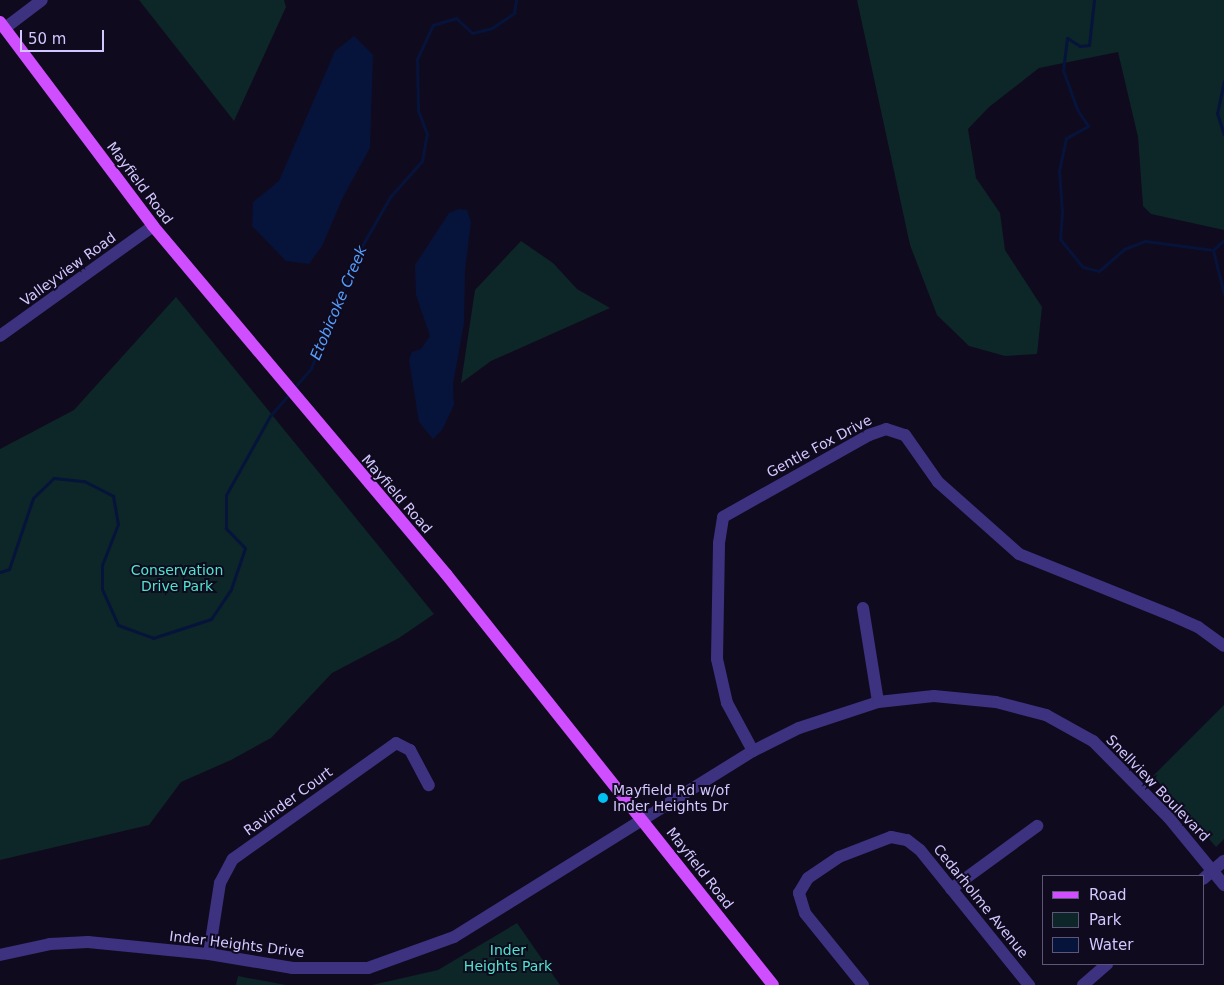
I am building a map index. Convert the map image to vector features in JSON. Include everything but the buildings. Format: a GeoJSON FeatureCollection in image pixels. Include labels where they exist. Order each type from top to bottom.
{"type":"FeatureCollection","features":[{"type":"Feature","properties":{"kind":"main road","name":"Mayfield Road"},"geometry":{"type":"LineString","coordinates":[[2,25],[153,226],[264,362],[446,574],[643,819],[773,985]]}},
{"type":"Feature","properties":{"kind":"street"},"geometry":{"type":"LineString","coordinates":[[2,25],[42,0]]}},
{"type":"Feature","properties":{"kind":"street","name":"Valleyview Road"},"geometry":{"type":"LineString","coordinates":[[0,336],[153,226]]}},
{"type":"Feature","properties":{"kind":"street","name":"Gentle Fox Drive"},"geometry":{"type":"LineString","coordinates":[[753,751],[727,703],[717,659],[718,542],[723,516],[869,435],[886,428],[905,434],[938,482],[1019,554],[1198,627],[1224,646]]}},
{"type":"Feature","properties":{"kind":"street"},"geometry":{"type":"LineString","coordinates":[[863,608],[878,702]]}},
{"type":"Feature","properties":{"kind":"street","name":"Snellview Boulevard"},"geometry":{"type":"LineString","coordinates":[[643,819],[753,751],[799,728],[878,702],[934,696],[996,702],[1046,715],[1093,742],[1169,818],[1224,885]]}},
{"type":"Feature","properties":{"kind":"street","name":"Ravinder Court"},"geometry":{"type":"LineString","coordinates":[[209,954],[220,883],[233,859],[396,743],[410,750],[429,785]]}},
{"type":"Feature","properties":{"kind":"street","name":"Inder Heights Drive"},"geometry":{"type":"LineString","coordinates":[[0,955],[50,944],[88,942],[209,954],[293,968],[368,968],[454,937],[643,819]]}},
{"type":"Feature","properties":{"kind":"street"},"geometry":{"type":"LineString","coordinates":[[951,889],[1037,826]]}},
{"type":"Feature","properties":{"kind":"street","name":"Cedarholme Avenue"},"geometry":{"type":"LineString","coordinates":[[863,985],[805,913],[799,892],[808,878],[839,857],[892,837],[908,840],[920,850],[1028,985]]}},
{"type":"Feature","properties":{"kind":"street"},"geometry":{"type":"LineString","coordinates":[[1204,878],[1224,860]]}},
{"type":"Feature","properties":{"kind":"street"},"geometry":{"type":"LineString","coordinates":[[1083,985],[1106,965]]}},
{"type":"Feature","properties":{"kind":"green space"},"geometry":{"type":"Polygon","coordinates":[[[139,0],[284,0],[286,7],[234,121],[139,0]]]}},
{"type":"Feature","properties":{"kind":"green space"},"geometry":{"type":"Polygon","coordinates":[[[857,0],[1224,0],[1224,230],[1151,214],[1143,206],[1138,137],[1118,52],[1039,68],[989,107],[968,129],[976,178],[1000,213],[1005,250],[1042,307],[1037,354],[1005,356],[969,346],[937,315],[910,245],[857,0]]]}},
{"type":"Feature","properties":{"kind":"green space"},"geometry":{"type":"Polygon","coordinates":[[[521,241],[553,263],[577,289],[610,308],[491,361],[461,383],[475,290],[521,241]]]}},
{"type":"Feature","properties":{"kind":"green space","name":"Conservation Drive Park"},"geometry":{"type":"Polygon","coordinates":[[[176,297],[434,614],[399,638],[332,673],[271,738],[231,760],[181,782],[149,825],[0,860],[0,449],[74,410],[176,297]]]}},
{"type":"Feature","properties":{"kind":"green space"},"geometry":{"type":"Polygon","coordinates":[[[1224,705],[1224,839],[1216,847],[1153,776],[1224,705]]]}},
{"type":"Feature","properties":{"kind":"green space","name":"Inder Heights Park"},"geometry":{"type":"Polygon","coordinates":[[[517,923],[560,985],[372,985],[438,970],[517,923]]]}},
{"type":"Feature","properties":{"kind":"green space"},"geometry":{"type":"Polygon","coordinates":[[[238,976],[286,985],[236,985],[238,976]]]}},
{"type":"Feature","properties":{"kind":"water"},"geometry":{"type":"Polygon","coordinates":[[[354,36],[373,55],[370,148],[343,197],[322,246],[309,264],[286,261],[252,226],[253,202],[279,181],[335,51],[354,36]]]}},
{"type":"Feature","properties":{"kind":"water"},"geometry":{"type":"Polygon","coordinates":[[[459,209],[467,210],[471,222],[465,270],[464,323],[453,384],[454,405],[442,430],[433,439],[419,422],[409,360],[412,352],[421,349],[430,336],[416,295],[415,265],[449,213],[459,209]]]}},
{"type":"Feature","properties":{"kind":"waterway","name":"Etobicoke Creek"},"geometry":{"type":"LineString","coordinates":[[293,389],[311,368],[359,251],[390,197],[422,161],[427,134],[418,111],[417,59],[433,25],[456,18],[472,33],[492,28],[514,13],[516,0]]}},
{"type":"Feature","properties":{"kind":"waterway","name":"Etobicoke Creek"},"geometry":{"type":"LineString","coordinates":[[1094,0],[1089,45],[1080,46],[1067,38],[1063,70],[1077,109],[1088,126],[1066,138],[1059,170],[1062,212],[1060,239],[1083,267],[1099,271],[1124,249],[1145,241],[1213,250],[1224,294]]}},
{"type":"Feature","properties":{"kind":"waterway"},"geometry":{"type":"LineString","coordinates":[[1224,81],[1217,113],[1224,134]]}},
{"type":"Feature","properties":{"kind":"waterway"},"geometry":{"type":"LineString","coordinates":[[1213,250],[1224,240]]}},
{"type":"Feature","properties":{"kind":"waterway","name":"Etobicoke Creek"},"geometry":{"type":"LineString","coordinates":[[0,572],[9,569],[33,498],[54,478],[84,481],[113,496],[118,524],[102,565],[102,589],[118,625],[153,638],[211,619],[231,589],[245,548],[226,528],[226,495],[270,416],[289,394]]}},
{"type":"Feature","properties":{"kind":"place","name":"Mayfield Rd w/of Inder Heights Dr"},"geometry":{"type":"Point","coordinates":[603,798]}}]}
